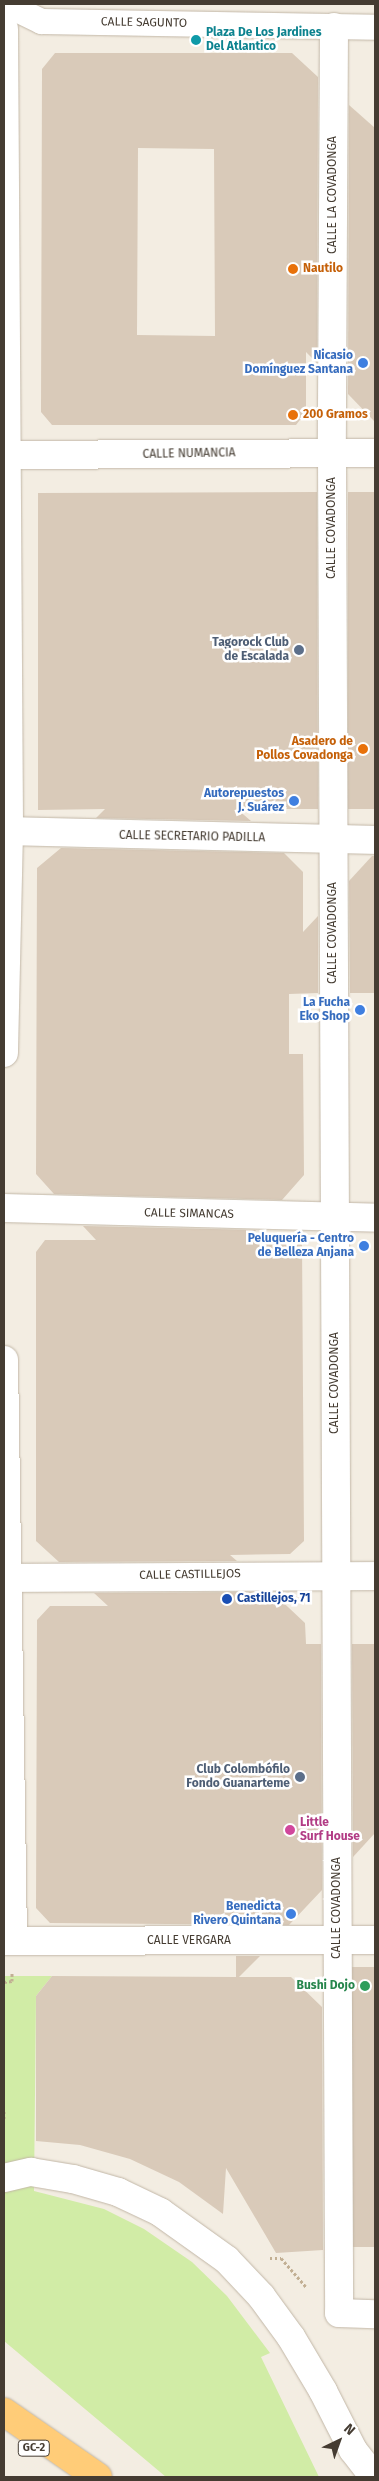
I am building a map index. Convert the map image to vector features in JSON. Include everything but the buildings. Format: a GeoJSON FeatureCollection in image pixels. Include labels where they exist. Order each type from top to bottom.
{"type":"FeatureCollection","features":[{"type":"Feature","properties":{"kind":"highway"},"geometry":{"type":"LineString","coordinates":[[4,2412],[98,2477]]}},
{"type":"Feature","properties":{"kind":"highway","name":"GC-2"},"geometry":{"type":"LineString","coordinates":[[4,2419],[65,2477]]}},
{"type":"Feature","properties":{"kind":"street","name":"CALLE SAGUNTO"},"geometry":{"type":"LineString","coordinates":[[6,4],[41,21],[375,27]]}},
{"type":"Feature","properties":{"kind":"street","name":"CALLE LA COVADONGA"},"geometry":{"type":"LineString","coordinates":[[332,453],[334,27]]}},
{"type":"Feature","properties":{"kind":"street"},"geometry":{"type":"LineString","coordinates":[[4,29],[4,455],[9,831],[4,1054]]}},
{"type":"Feature","properties":{"kind":"street","name":"CALLE COVADONGA"},"geometry":{"type":"LineString","coordinates":[[332,453],[339,2313],[375,2314]]}},
{"type":"Feature","properties":{"kind":"street","name":"CALLE NUMANCIA"},"geometry":{"type":"LineString","coordinates":[[4,455],[375,453]]}},
{"type":"Feature","properties":{"kind":"street","name":"CALLE SECRETARIO PADILLA"},"geometry":{"type":"LineString","coordinates":[[9,831],[333,841],[375,840]]}},
{"type":"Feature","properties":{"kind":"street","name":"CALLE SIMANCAS"},"geometry":{"type":"LineString","coordinates":[[4,1208],[375,1218]]}},
{"type":"Feature","properties":{"kind":"street"},"geometry":{"type":"LineString","coordinates":[[4,1360],[8,1941]]}},
{"type":"Feature","properties":{"kind":"street","name":"CALLE CASTILLEJOS"},"geometry":{"type":"LineString","coordinates":[[6,1578],[375,1576]]}},
{"type":"Feature","properties":{"kind":"street","name":"CALLE VERGARA"},"geometry":{"type":"LineString","coordinates":[[8,1941],[375,1940]]}},
{"type":"Feature","properties":{"kind":"street"},"geometry":{"type":"LineString","coordinates":[[4,2178],[31,2172],[73,2179],[118,2192],[160,2212],[227,2260],[261,2296],[291,2337],[324,2391],[353,2450],[374,2477]]}},
{"type":"Feature","properties":{"kind":"path"},"geometry":{"type":"LineString","coordinates":[[4,2112],[4,2121]]}},
{"type":"Feature","properties":{"kind":"green space"},"geometry":{"type":"Polygon","coordinates":[[[4,1976],[52,1976],[36,1996],[34,2191],[104,2209],[144,2229],[192,2262],[227,2296],[270,2353],[261,2357],[319,2477],[166,2477],[4,2341],[4,1976]]]}},
{"type":"Feature","properties":{"kind":"place","name":"Plaza De Los Jardines Del Atlantico"},"geometry":{"type":"Point","coordinates":[196,40]}},
{"type":"Feature","properties":{"kind":"place","name":"Nautilo"},"geometry":{"type":"Point","coordinates":[293,269]}},
{"type":"Feature","properties":{"kind":"place","name":"Nicasio Domínguez Santana"},"geometry":{"type":"Point","coordinates":[363,363]}},
{"type":"Feature","properties":{"kind":"place","name":"200 Gramos"},"geometry":{"type":"Point","coordinates":[293,415]}},
{"type":"Feature","properties":{"kind":"place","name":"Tagorock Club de Escalada"},"geometry":{"type":"Point","coordinates":[299,650]}},
{"type":"Feature","properties":{"kind":"place","name":"Asadero de Pollos Covadonga"},"geometry":{"type":"Point","coordinates":[363,749]}},
{"type":"Feature","properties":{"kind":"place","name":"Autorepuestos J. Suárez"},"geometry":{"type":"Point","coordinates":[294,801]}},
{"type":"Feature","properties":{"kind":"place","name":"La Fucha Eko Shop"},"geometry":{"type":"Point","coordinates":[360,1010]}},
{"type":"Feature","properties":{"kind":"place","name":"Peluquería - Centro de Belleza Anjana"},"geometry":{"type":"Point","coordinates":[364,1246]}},
{"type":"Feature","properties":{"kind":"place","name":"Castillejos, 71"},"geometry":{"type":"Point","coordinates":[227,1599]}},
{"type":"Feature","properties":{"kind":"place","name":"Club Colombófilo Fondo Guanarteme"},"geometry":{"type":"Point","coordinates":[300,1777]}},
{"type":"Feature","properties":{"kind":"place","name":"Little Surf House"},"geometry":{"type":"Point","coordinates":[290,1830]}},
{"type":"Feature","properties":{"kind":"place","name":"Benedicta Rivero Quintana"},"geometry":{"type":"Point","coordinates":[291,1914]}},
{"type":"Feature","properties":{"kind":"place","name":"Bushi Dojo"},"geometry":{"type":"Point","coordinates":[365,1986]}}]}
